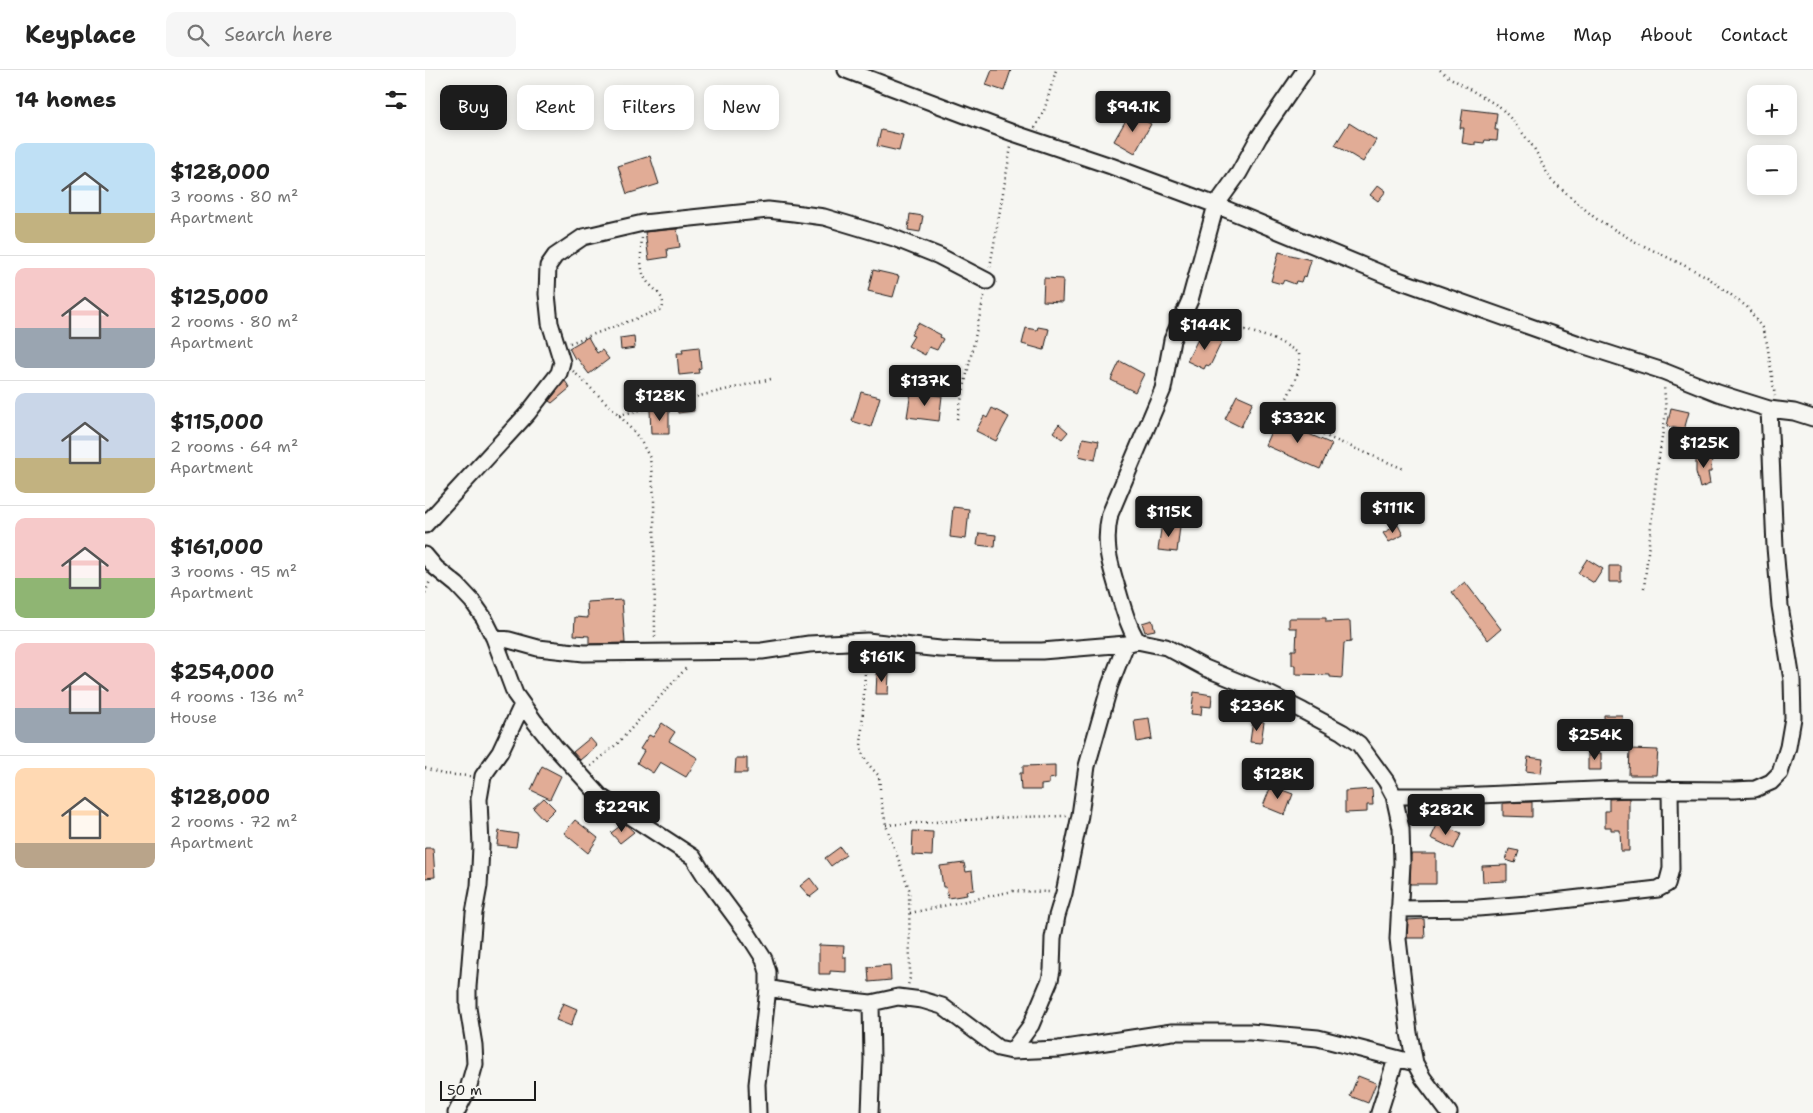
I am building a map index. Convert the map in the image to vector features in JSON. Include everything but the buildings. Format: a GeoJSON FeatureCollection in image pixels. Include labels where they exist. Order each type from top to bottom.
{"type":"FeatureCollection","features":[{"type":"Feature","properties":{"kind":"street"},"geometry":{"type":"LineString","coordinates":[[846,70],[1013,134],[1029,138],[1216,205],[1390,277],[1581,345],[1663,371],[1718,393],[1769,409],[1794,412],[1813,418]]}},
{"type":"Feature","properties":{"kind":"street"},"geometry":{"type":"LineString","coordinates":[[1012,1051],[1031,1025],[1050,980],[1053,938],[1064,893],[1087,766],[1110,685],[1131,642],[1129,628],[1108,556],[1107,528],[1110,514],[1163,389],[1172,340],[1189,300],[1216,205],[1239,173],[1259,137],[1305,70]]}},
{"type":"Feature","properties":{"kind":"street"},"geometry":{"type":"LineString","coordinates":[[425,525],[529,413],[559,373],[562,362],[556,348],[550,323],[547,294],[548,266],[555,256],[583,237],[643,223],[768,210],[824,217],[894,238],[939,256],[987,281]]}},
{"type":"Feature","properties":{"kind":"street"},"geometry":{"type":"LineString","coordinates":[[1394,796],[1457,796],[1618,789],[1755,789],[1771,782],[1780,773],[1788,747],[1793,718],[1792,680],[1777,577],[1769,409]]}},
{"type":"Feature","properties":{"kind":"street"},"geometry":{"type":"LineString","coordinates":[[425,555],[436,568],[473,601],[494,638],[515,694],[555,747],[601,797],[693,857],[765,959],[768,972],[768,988],[757,1084],[758,1113]]}},
{"type":"Feature","properties":{"kind":"street"},"geometry":{"type":"LineString","coordinates":[[494,638],[538,648],[584,652],[762,651],[809,644],[867,641],[941,649],[1042,652],[1131,642],[1166,647],[1205,668],[1279,699],[1342,732],[1359,744],[1386,781],[1394,796],[1401,828],[1402,863],[1398,939],[1399,959],[1409,1033],[1415,1064],[1449,1113]]}},
{"type":"Feature","properties":{"kind":"street"},"geometry":{"type":"LineString","coordinates":[[456,1113],[468,1088],[475,1064],[468,1008],[468,987],[473,912],[479,886],[481,846],[479,799],[483,776],[500,752],[522,705]]}},
{"type":"Feature","properties":{"kind":"street"},"geometry":{"type":"LineString","coordinates":[[1399,909],[1478,908],[1658,889],[1667,884],[1671,869],[1670,789]]}},
{"type":"Feature","properties":{"kind":"street"},"geometry":{"type":"LineString","coordinates":[[768,988],[816,997],[871,1003],[898,997],[922,1000],[942,1006],[998,1048],[1012,1051],[1059,1049],[1172,1032],[1250,1032],[1318,1038],[1415,1064]]}},
{"type":"Feature","properties":{"kind":"street"},"geometry":{"type":"LineString","coordinates":[[870,1113],[872,1060],[871,1003]]}},
{"type":"Feature","properties":{"kind":"street"},"geometry":{"type":"LineString","coordinates":[[1379,1113],[1396,1059]]}},
{"type":"Feature","properties":{"kind":"path"},"geometry":{"type":"LineString","coordinates":[[1029,138],[1044,111],[1056,70]]}},
{"type":"Feature","properties":{"kind":"path"},"geometry":{"type":"LineString","coordinates":[[1440,70],[1500,107],[1534,148],[1550,179],[1587,212],[1632,240],[1706,276],[1747,307],[1762,328],[1767,343],[1775,397],[1769,409]]}},
{"type":"Feature","properties":{"kind":"path"},"geometry":{"type":"LineString","coordinates":[[556,348],[662,308],[664,304],[663,299],[645,278],[641,255],[643,223]]}},
{"type":"Feature","properties":{"kind":"path"},"geometry":{"type":"LineString","coordinates":[[1189,300],[1207,315],[1282,342],[1299,354],[1299,372],[1282,411],[1285,419],[1404,469]]}},
{"type":"Feature","properties":{"kind":"path"},"geometry":{"type":"LineString","coordinates":[[562,362],[619,415],[646,448],[650,458],[653,474],[655,652]]}},
{"type":"Feature","properties":{"kind":"path"},"geometry":{"type":"LineString","coordinates":[[1644,588],[1658,463],[1666,412],[1663,371]]}},
{"type":"Feature","properties":{"kind":"path"},"geometry":{"type":"LineString","coordinates":[[619,415],[771,379]]}},
{"type":"Feature","properties":{"kind":"path"},"geometry":{"type":"LineString","coordinates":[[867,641],[861,748],[868,764],[879,776],[881,801],[886,825],[909,889],[910,978],[907,988],[898,997]]}},
{"type":"Feature","properties":{"kind":"path"},"geometry":{"type":"LineString","coordinates":[[580,775],[618,743],[680,674],[704,652]]}},
{"type":"Feature","properties":{"kind":"path"},"geometry":{"type":"LineString","coordinates":[[425,768],[442,774],[483,776]]}},
{"type":"Feature","properties":{"kind":"path"},"geometry":{"type":"LineString","coordinates":[[886,825],[1079,815]]}},
{"type":"Feature","properties":{"kind":"path"},"geometry":{"type":"LineString","coordinates":[[909,912],[1013,890],[1064,893]]}}]}
